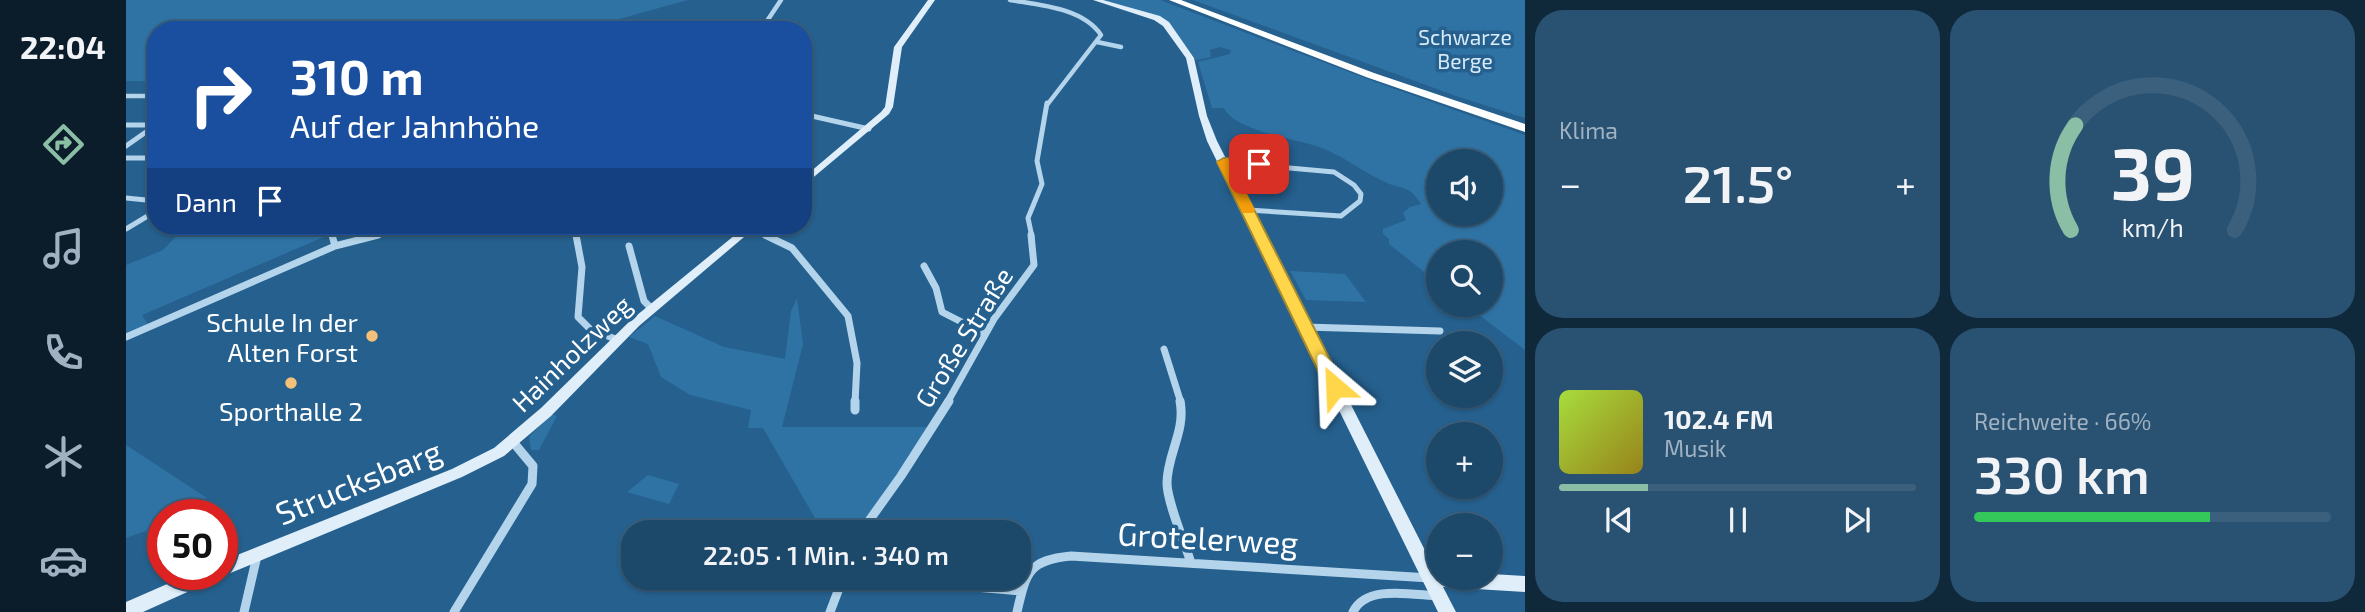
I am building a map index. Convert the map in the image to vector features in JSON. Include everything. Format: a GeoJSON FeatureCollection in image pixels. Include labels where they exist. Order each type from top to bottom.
{"type":"FeatureCollection","features":[{"type":"Feature","properties":{"kind":"highway"},"geometry":{"type":"LineString","coordinates":[[1173,0],[1370,75],[1525,128]]}},
{"type":"Feature","properties":{"kind":"highway"},"geometry":{"type":"LineString","coordinates":[[1186,0],[1525,122]]}},
{"type":"Feature","properties":{"kind":"main road"},"geometry":{"type":"LineString","coordinates":[[1097,0],[1157,18],[1166,24],[1190,58],[1204,120],[1224,162]]}},
{"type":"Feature","properties":{"kind":"main road"},"geometry":{"type":"LineString","coordinates":[[1503,583],[1525,584]]}},
{"type":"Feature","properties":{"kind":"street"},"geometry":{"type":"LineString","coordinates":[[767,21],[781,0]]}},
{"type":"Feature","properties":{"kind":"street"},"geometry":{"type":"LineString","coordinates":[[812,176],[869,129],[889,107],[898,47],[932,0]]}},
{"type":"Feature","properties":{"kind":"street"},"geometry":{"type":"LineString","coordinates":[[1010,0],[1047,6],[1090,24],[1101,33],[1097,41],[1121,47]]}},
{"type":"Feature","properties":{"kind":"street","name":"Große Straße"},"geometry":{"type":"LineString","coordinates":[[870,520],[955,391],[985,334],[1035,261],[1028,218],[1042,184],[1037,161],[1046,103],[1097,41]]}},
{"type":"Feature","properties":{"kind":"street"},"geometry":{"type":"LineString","coordinates":[[126,96],[147,96]]}},
{"type":"Feature","properties":{"kind":"street"},"geometry":{"type":"LineString","coordinates":[[812,116],[869,129]]}},
{"type":"Feature","properties":{"kind":"street"},"geometry":{"type":"LineString","coordinates":[[126,125],[147,125]]}},
{"type":"Feature","properties":{"kind":"street"},"geometry":{"type":"LineString","coordinates":[[126,146],[147,131]]}},
{"type":"Feature","properties":{"kind":"street"},"geometry":{"type":"LineString","coordinates":[[126,158],[147,158]]}},
{"type":"Feature","properties":{"kind":"street"},"geometry":{"type":"LineString","coordinates":[[1224,162],[1334,172],[1354,185],[1362,194],[1360,201],[1341,216],[1248,210]]}},
{"type":"Feature","properties":{"kind":"street"},"geometry":{"type":"LineString","coordinates":[[1224,162],[1426,568]]}},
{"type":"Feature","properties":{"kind":"street"},"geometry":{"type":"LineString","coordinates":[[126,198],[147,200]]}},
{"type":"Feature","properties":{"kind":"street"},"geometry":{"type":"LineString","coordinates":[[126,229],[131,229],[147,217]]}},
{"type":"Feature","properties":{"kind":"street"},"geometry":{"type":"LineString","coordinates":[[332,235],[335,246]]}},
{"type":"Feature","properties":{"kind":"street"},"geometry":{"type":"LineString","coordinates":[[126,337],[335,246],[377,235]]}},
{"type":"Feature","properties":{"kind":"street"},"geometry":{"type":"LineString","coordinates":[[576,235],[582,267],[578,317],[590,329],[618,340]]}},
{"type":"Feature","properties":{"kind":"street","name":"Hainholzweg"},"geometry":{"type":"LineString","coordinates":[[454,612],[532,484],[533,466],[513,442],[652,309],[741,235]]}},
{"type":"Feature","properties":{"kind":"street"},"geometry":{"type":"LineString","coordinates":[[767,235],[792,247],[848,316],[857,363],[855,410]]}},
{"type":"Feature","properties":{"kind":"street"},"geometry":{"type":"LineString","coordinates":[[629,246],[644,301],[652,309]]}},
{"type":"Feature","properties":{"kind":"street"},"geometry":{"type":"LineString","coordinates":[[924,266],[936,288],[942,312],[985,334]]}},
{"type":"Feature","properties":{"kind":"street"},"geometry":{"type":"LineString","coordinates":[[1305,327],[1440,331]]}},
{"type":"Feature","properties":{"kind":"street"},"geometry":{"type":"LineString","coordinates":[[1164,349],[1181,404],[1182,425],[1167,474],[1167,487],[1191,563]]}},
{"type":"Feature","properties":{"kind":"street","name":"Strucksbarg"},"geometry":{"type":"LineString","coordinates":[[238,563],[457,474],[513,442]]}},
{"type":"Feature","properties":{"kind":"street"},"geometry":{"type":"LineString","coordinates":[[244,612],[257,555]]}},
{"type":"Feature","properties":{"kind":"street","name":"Grotelerweg"},"geometry":{"type":"LineString","coordinates":[[1017,612],[1027,572],[1047,558],[1071,556],[1426,578]]}},
{"type":"Feature","properties":{"kind":"street"},"geometry":{"type":"LineString","coordinates":[[126,611],[173,590]]}},
{"type":"Feature","properties":{"kind":"street"},"geometry":{"type":"LineString","coordinates":[[830,612],[839,590]]}},
{"type":"Feature","properties":{"kind":"street"},"geometry":{"type":"LineString","coordinates":[[1010,590],[1022,591]]}},
{"type":"Feature","properties":{"kind":"street"},"geometry":{"type":"LineString","coordinates":[[1353,612],[1357,603],[1376,594],[1443,604]]}},
{"type":"Feature","properties":{"kind":"green space"},"geometry":{"type":"Polygon","coordinates":[[[126,0],[688,0],[612,21],[147,21],[147,81],[126,81],[126,0]]]}},
{"type":"Feature","properties":{"kind":"green space"},"geometry":{"type":"Polygon","coordinates":[[[1101,0],[1160,0],[1378,83],[1525,135],[1525,350],[1482,317],[1503,317],[1503,240],[1426,240],[1426,273],[1389,244],[1389,239],[1383,234],[1383,229],[1406,220],[1403,213],[1410,207],[1421,204],[1412,193],[1381,180],[1322,148],[1251,128],[1230,116],[1224,108],[1212,108],[1198,62],[1230,54],[1231,50],[1220,47],[1210,50],[1211,57],[1196,60],[1171,26],[1101,0]]]}},
{"type":"Feature","properties":{"kind":"green space","name":"Schwarze Berge"},"geometry":{"type":"Polygon","coordinates":[[[1193,0],[1525,0],[1525,118],[1456,96],[1193,0]]]}},
{"type":"Feature","properties":{"kind":"green space"},"geometry":{"type":"Polygon","coordinates":[[[177,235],[326,235],[142,315],[148,324],[126,334],[126,265],[163,250],[177,235]]]}},
{"type":"Feature","properties":{"kind":"green space"},"geometry":{"type":"Polygon","coordinates":[[[1290,271],[1345,274],[1366,302],[1306,300],[1290,271]]]}},
{"type":"Feature","properties":{"kind":"green space"},"geometry":{"type":"Polygon","coordinates":[[[797,298],[803,344],[782,427],[931,427],[869,520],[816,520],[763,428],[748,428],[751,410],[690,395],[661,377],[648,344],[629,337],[655,316],[724,347],[785,359],[791,311],[797,298]]]}},
{"type":"Feature","properties":{"kind":"green space"},"geometry":{"type":"Polygon","coordinates":[[[551,414],[557,416],[539,450],[531,450],[529,437],[551,414]]]}},
{"type":"Feature","properties":{"kind":"green space"},"geometry":{"type":"Polygon","coordinates":[[[126,445],[207,498],[147,499],[147,531],[126,538],[126,445]]]}},
{"type":"Feature","properties":{"kind":"green space"},"geometry":{"type":"Polygon","coordinates":[[[648,475],[679,484],[669,504],[627,492],[648,475]]]}},
{"type":"Feature","properties":{"kind":"slow traffic"},"geometry":{"type":"LineString","coordinates":[[1227,162],[1224,162],[1248,210]]}},
{"type":"Feature","properties":{"kind":"place","name":"Schule In der Alten Forst"},"geometry":{"type":"Point","coordinates":[372,336]}},
{"type":"Feature","properties":{"kind":"place","name":"Sporthalle 2"},"geometry":{"type":"Point","coordinates":[291,383]}},
{"type":"Feature","properties":{"kind":"route"},"geometry":{"type":"LineString","coordinates":[[1259,164],[1224,162],[1335,387]]}}]}
